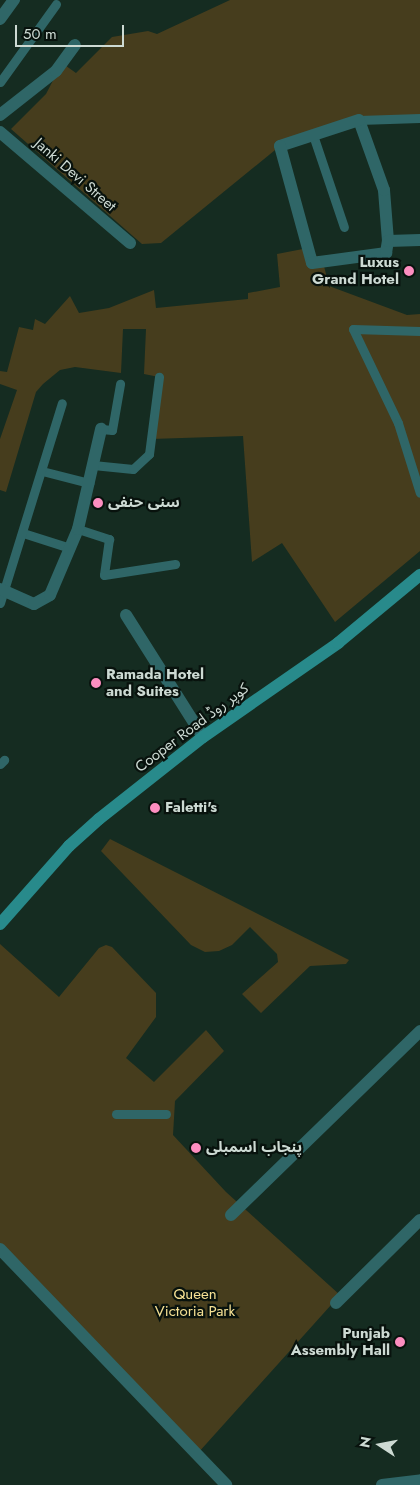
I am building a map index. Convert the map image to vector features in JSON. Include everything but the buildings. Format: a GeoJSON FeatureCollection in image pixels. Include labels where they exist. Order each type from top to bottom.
{"type":"FeatureCollection","features":[{"type":"Feature","properties":{"kind":"main road","name":"Cooper Road کوپر روڈ"},"geometry":{"type":"LineString","coordinates":[[0,924],[91,825],[203,737],[338,643],[420,575]]}},
{"type":"Feature","properties":{"kind":"street"},"geometry":{"type":"LineString","coordinates":[[0,19],[14,0]]}},
{"type":"Feature","properties":{"kind":"street"},"geometry":{"type":"LineString","coordinates":[[0,115],[56,71],[75,44]]}},
{"type":"Feature","properties":{"kind":"street"},"geometry":{"type":"LineString","coordinates":[[359,120],[384,190],[388,241],[386,253],[312,264],[280,146],[359,120]]}},
{"type":"Feature","properties":{"kind":"street","name":"Janki Devi Street"},"geometry":{"type":"LineString","coordinates":[[0,132],[130,243]]}},
{"type":"Feature","properties":{"kind":"street"},"geometry":{"type":"LineString","coordinates":[[388,241],[420,240]]}},
{"type":"Feature","properties":{"kind":"street"},"geometry":{"type":"LineString","coordinates":[[2,594],[34,604],[50,594],[78,529],[101,429]]}},
{"type":"Feature","properties":{"kind":"street"},"geometry":{"type":"LineString","coordinates":[[126,616],[203,737]]}},
{"type":"Feature","properties":{"kind":"street"},"geometry":{"type":"LineString","coordinates":[[231,1215],[420,1031]]}},
{"type":"Feature","properties":{"kind":"street"},"geometry":{"type":"LineString","coordinates":[[336,1303],[420,1220]]}},
{"type":"Feature","properties":{"kind":"street"},"geometry":{"type":"LineString","coordinates":[[0,1249],[226,1485]]}},
{"type":"Feature","properties":{"kind":"street"},"geometry":{"type":"LineString","coordinates":[[382,1485],[420,1480]]}},
{"type":"Feature","properties":{"kind":"lane"},"geometry":{"type":"LineString","coordinates":[[0,82],[56,4]]}},
{"type":"Feature","properties":{"kind":"lane"},"geometry":{"type":"LineString","coordinates":[[359,120],[420,118]]}},
{"type":"Feature","properties":{"kind":"lane"},"geometry":{"type":"LineString","coordinates":[[313,135],[344,227]]}},
{"type":"Feature","properties":{"kind":"lane"},"geometry":{"type":"LineString","coordinates":[[420,331],[353,329],[398,423],[420,492]]}},
{"type":"Feature","properties":{"kind":"lane"},"geometry":{"type":"LineString","coordinates":[[93,465],[132,469],[149,454],[159,377]]}},
{"type":"Feature","properties":{"kind":"lane"},"geometry":{"type":"LineString","coordinates":[[101,429],[112,430],[120,384]]}},
{"type":"Feature","properties":{"kind":"lane"},"geometry":{"type":"LineString","coordinates":[[2,594],[23,533],[62,403]]}},
{"type":"Feature","properties":{"kind":"lane"},"geometry":{"type":"LineString","coordinates":[[42,471],[89,483]]}},
{"type":"Feature","properties":{"kind":"lane"},"geometry":{"type":"LineString","coordinates":[[78,529],[109,538],[104,574],[174,564]]}},
{"type":"Feature","properties":{"kind":"lane"},"geometry":{"type":"LineString","coordinates":[[23,533],[70,548]]}},
{"type":"Feature","properties":{"kind":"lane"},"geometry":{"type":"LineString","coordinates":[[116,1114],[166,1114]]}},
{"type":"Feature","properties":{"kind":"green space"},"geometry":{"type":"Polygon","coordinates":[[[230,0],[420,0],[420,118],[363,119],[280,146],[161,243],[142,244],[11,129],[46,94],[62,63],[76,73],[112,37],[148,31],[157,34],[230,0]]]}},
{"type":"Feature","properties":{"kind":"green space"},"geometry":{"type":"Polygon","coordinates":[[[308,248],[323,262],[329,286],[407,315],[420,314],[420,551],[335,622],[282,543],[252,562],[243,436],[151,439],[159,377],[144,374],[146,329],[123,329],[121,373],[75,367],[60,370],[43,384],[36,392],[6,492],[0,490],[0,439],[17,390],[0,384],[0,371],[7,372],[19,327],[33,330],[35,319],[45,324],[70,296],[79,313],[109,308],[154,290],[156,308],[248,299],[248,293],[280,287],[277,254],[308,248]]]}},
{"type":"Feature","properties":{"kind":"green space"},"geometry":{"type":"Polygon","coordinates":[[[110,839],[349,960],[346,964],[310,966],[261,1013],[242,994],[278,962],[277,954],[250,927],[232,945],[219,951],[205,952],[191,945],[101,851],[110,839]]]}},
{"type":"Feature","properties":{"kind":"green space","name":"Queen Victoria Park"},"geometry":{"type":"Polygon","coordinates":[[[0,944],[59,997],[99,948],[106,945],[112,947],[156,993],[156,1017],[126,1058],[154,1082],[206,1030],[224,1051],[175,1101],[173,1135],[226,1192],[340,1295],[198,1453],[0,1249],[0,944]]]}},
{"type":"Feature","properties":{"kind":"place","name":"Luxus Grand Hotel"},"geometry":{"type":"Point","coordinates":[409,271]}},
{"type":"Feature","properties":{"kind":"place","name":"سنی حنفی"},"geometry":{"type":"Point","coordinates":[98,503]}},
{"type":"Feature","properties":{"kind":"place","name":"Ramada Hotel and Suites"},"geometry":{"type":"Point","coordinates":[96,683]}},
{"type":"Feature","properties":{"kind":"place","name":"Faletti's"},"geometry":{"type":"Point","coordinates":[155,808]}},
{"type":"Feature","properties":{"kind":"place","name":"پنجاب اسمبلی"},"geometry":{"type":"Point","coordinates":[196,1148]}},
{"type":"Feature","properties":{"kind":"place","name":"Punjab Assembly Hall"},"geometry":{"type":"Point","coordinates":[400,1342]}}]}
